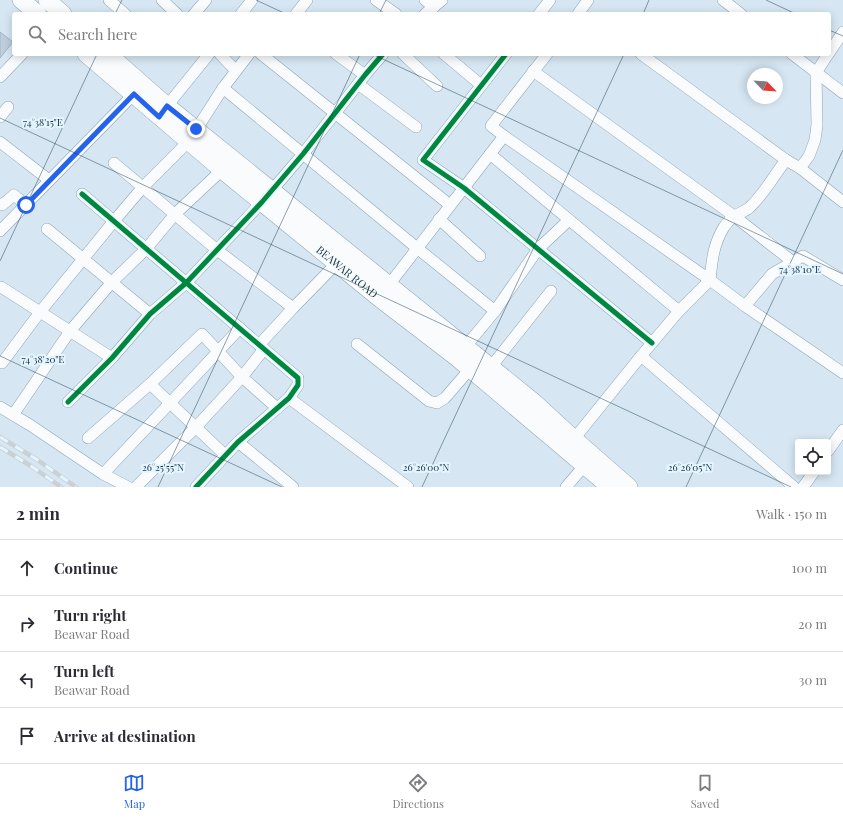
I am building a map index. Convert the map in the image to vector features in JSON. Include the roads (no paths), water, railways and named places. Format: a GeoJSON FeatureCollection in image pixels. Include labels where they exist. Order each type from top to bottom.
{"type":"FeatureCollection","features":[{"type":"Feature","properties":{"kind":"main road"},"geometry":{"type":"LineString","coordinates":[[47,0],[61,12]]}},
{"type":"Feature","properties":{"kind":"main road","name":"BEAWAR ROAD"},"geometry":{"type":"LineString","coordinates":[[88,56],[134,94],[163,111]]}},
{"type":"Feature","properties":{"kind":"main road","name":"BEAWAR ROAD"},"geometry":{"type":"LineString","coordinates":[[110,56],[163,111],[266,196],[337,263],[379,298],[461,352]]}},
{"type":"Feature","properties":{"kind":"main road","name":"BEAWAR ROAD"},"geometry":{"type":"LineString","coordinates":[[192,135],[222,170],[266,196],[389,284],[480,372],[570,444],[629,487]]}},
{"type":"Feature","properties":{"kind":"main road","name":"BEAWAR ROAD"},"geometry":{"type":"LineString","coordinates":[[570,444],[585,465],[610,487]]}},
{"type":"Feature","properties":{"kind":"street"},"geometry":{"type":"LineString","coordinates":[[109,0],[123,12]]}},
{"type":"Feature","properties":{"kind":"street"},"geometry":{"type":"LineString","coordinates":[[162,0],[175,12]]}},
{"type":"Feature","properties":{"kind":"street"},"geometry":{"type":"LineString","coordinates":[[196,12],[206,0]]}},
{"type":"Feature","properties":{"kind":"street"},"geometry":{"type":"LineString","coordinates":[[243,12],[252,0]]}},
{"type":"Feature","properties":{"kind":"street"},"geometry":{"type":"LineString","coordinates":[[298,12],[307,0]]}},
{"type":"Feature","properties":{"kind":"street"},"geometry":{"type":"LineString","coordinates":[[376,0],[393,12]]}},
{"type":"Feature","properties":{"kind":"street"},"geometry":{"type":"LineString","coordinates":[[425,0],[434,7]]}},
{"type":"Feature","properties":{"kind":"street"},"geometry":{"type":"LineString","coordinates":[[540,12],[550,0]]}},
{"type":"Feature","properties":{"kind":"street"},"geometry":{"type":"LineString","coordinates":[[582,12],[588,0]]}},
{"type":"Feature","properties":{"kind":"street"},"geometry":{"type":"LineString","coordinates":[[723,0],[738,12]]}},
{"type":"Feature","properties":{"kind":"street"},"geometry":{"type":"LineString","coordinates":[[831,51],[843,32]]}},
{"type":"Feature","properties":{"kind":"street"},"geometry":{"type":"LineString","coordinates":[[0,77],[20,56]]}},
{"type":"Feature","properties":{"kind":"street"},"geometry":{"type":"LineString","coordinates":[[163,111],[207,56]]}},
{"type":"Feature","properties":{"kind":"street"},"geometry":{"type":"LineString","coordinates":[[222,56],[236,71]]}},
{"type":"Feature","properties":{"kind":"street"},"geometry":{"type":"LineString","coordinates":[[2,363],[40,312],[114,221],[143,187],[192,135],[223,88],[247,56]]}},
{"type":"Feature","properties":{"kind":"street"},"geometry":{"type":"LineString","coordinates":[[264,56],[450,206]]}},
{"type":"Feature","properties":{"kind":"street"},"geometry":{"type":"LineString","coordinates":[[338,56],[361,79],[416,127]]}},
{"type":"Feature","properties":{"kind":"street"},"geometry":{"type":"LineString","coordinates":[[68,402],[112,358],[150,314],[186,283],[217,250],[303,154],[361,79],[382,56]]}},
{"type":"Feature","properties":{"kind":"street"},"geometry":{"type":"LineString","coordinates":[[405,56],[437,86]]}},
{"type":"Feature","properties":{"kind":"street"},"geometry":{"type":"LineString","coordinates":[[446,56],[481,85]]}},
{"type":"Feature","properties":{"kind":"street"},"geometry":{"type":"LineString","coordinates":[[504,56],[423,160],[464,188],[652,343]]}},
{"type":"Feature","properties":{"kind":"street"},"geometry":{"type":"LineString","coordinates":[[545,56],[491,126],[843,374]]}},
{"type":"Feature","properties":{"kind":"street"},"geometry":{"type":"LineString","coordinates":[[644,56],[786,160],[800,168],[843,202]]}},
{"type":"Feature","properties":{"kind":"street"},"geometry":{"type":"LineString","coordinates":[[795,56],[843,93]]}},
{"type":"Feature","properties":{"kind":"street"},"geometry":{"type":"LineString","coordinates":[[800,168],[809,156],[815,140],[817,125],[816,73],[828,56]]}},
{"type":"Feature","properties":{"kind":"street"},"geometry":{"type":"LineString","coordinates":[[534,71],[734,216],[793,262]]}},
{"type":"Feature","properties":{"kind":"street"},"geometry":{"type":"LineString","coordinates":[[223,88],[495,311]]}},
{"type":"Feature","properties":{"kind":"street"},"geometry":{"type":"LineString","coordinates":[[0,231],[134,94]]}},
{"type":"Feature","properties":{"kind":"street"},"geometry":{"type":"LineString","coordinates":[[0,117],[8,107]]}},
{"type":"Feature","properties":{"kind":"street"},"geometry":{"type":"LineString","coordinates":[[379,298],[504,136]]}},
{"type":"Feature","properties":{"kind":"street"},"geometry":{"type":"LineString","coordinates":[[0,142],[49,180]]}},
{"type":"Feature","properties":{"kind":"street"},"geometry":{"type":"LineString","coordinates":[[490,154],[679,311]]}},
{"type":"Feature","properties":{"kind":"street"},"geometry":{"type":"LineString","coordinates":[[570,444],[640,356],[679,311],[710,280],[713,254],[718,236],[734,216],[743,213],[750,207],[786,160]]}},
{"type":"Feature","properties":{"kind":"street"},"geometry":{"type":"LineString","coordinates":[[114,163],[217,250],[293,308]]}},
{"type":"Feature","properties":{"kind":"street"},"geometry":{"type":"LineString","coordinates":[[12,415],[70,331],[112,282],[146,249],[175,214],[222,170]]}},
{"type":"Feature","properties":{"kind":"street"},"geometry":{"type":"LineString","coordinates":[[82,194],[298,378],[298,385],[288,398],[238,442],[196,487]]}},
{"type":"Feature","properties":{"kind":"street"},"geometry":{"type":"LineString","coordinates":[[0,204],[2,205],[14,195],[26,205]]}},
{"type":"Feature","properties":{"kind":"street"},"geometry":{"type":"LineString","coordinates":[[439,219],[480,256]]}},
{"type":"Feature","properties":{"kind":"street"},"geometry":{"type":"LineString","coordinates":[[461,352],[495,311],[538,249],[569,220]]}},
{"type":"Feature","properties":{"kind":"street"},"geometry":{"type":"LineString","coordinates":[[47,229],[150,314]]}},
{"type":"Feature","properties":{"kind":"street"},"geometry":{"type":"LineString","coordinates":[[745,306],[772,274],[803,256],[843,280]]}},
{"type":"Feature","properties":{"kind":"street"},"geometry":{"type":"LineString","coordinates":[[136,487],[196,427],[242,377],[261,347],[293,308],[337,263]]}},
{"type":"Feature","properties":{"kind":"street"},"geometry":{"type":"LineString","coordinates":[[1,287],[112,358]]}},
{"type":"Feature","properties":{"kind":"street"},"geometry":{"type":"LineString","coordinates":[[357,344],[429,401],[437,403],[480,372],[551,291]]}},
{"type":"Feature","properties":{"kind":"street"},"geometry":{"type":"LineString","coordinates":[[103,474],[240,328]]}},
{"type":"Feature","properties":{"kind":"street"},"geometry":{"type":"LineString","coordinates":[[88,438],[150,384],[202,334],[242,377],[277,408]]}},
{"type":"Feature","properties":{"kind":"street"},"geometry":{"type":"LineString","coordinates":[[640,356],[794,487]]}},
{"type":"Feature","properties":{"kind":"street"},"geometry":{"type":"LineString","coordinates":[[150,384],[225,455]]}},
{"type":"Feature","properties":{"kind":"street"},"geometry":{"type":"LineString","coordinates":[[288,398],[408,487]]}},
{"type":"Feature","properties":{"kind":"street"},"geometry":{"type":"LineString","coordinates":[[0,407],[30,425],[103,474],[128,487]]}},
{"type":"Feature","properties":{"kind":"street"},"geometry":{"type":"LineString","coordinates":[[831,447],[843,430]]}},
{"type":"Feature","properties":{"kind":"street"},"geometry":{"type":"LineString","coordinates":[[238,442],[293,487]]}},
{"type":"Feature","properties":{"kind":"street"},"geometry":{"type":"LineString","coordinates":[[566,487],[585,465]]}},
{"type":"Feature","properties":{"kind":"street"},"geometry":{"type":"LineString","coordinates":[[803,487],[812,475]]}},
{"type":"Feature","properties":{"kind":"railway"},"geometry":{"type":"LineString","coordinates":[[0,437],[36,459],[76,487]]}},
{"type":"Feature","properties":{"kind":"railway"},"geometry":{"type":"LineString","coordinates":[[0,447],[61,487]]}}]}
